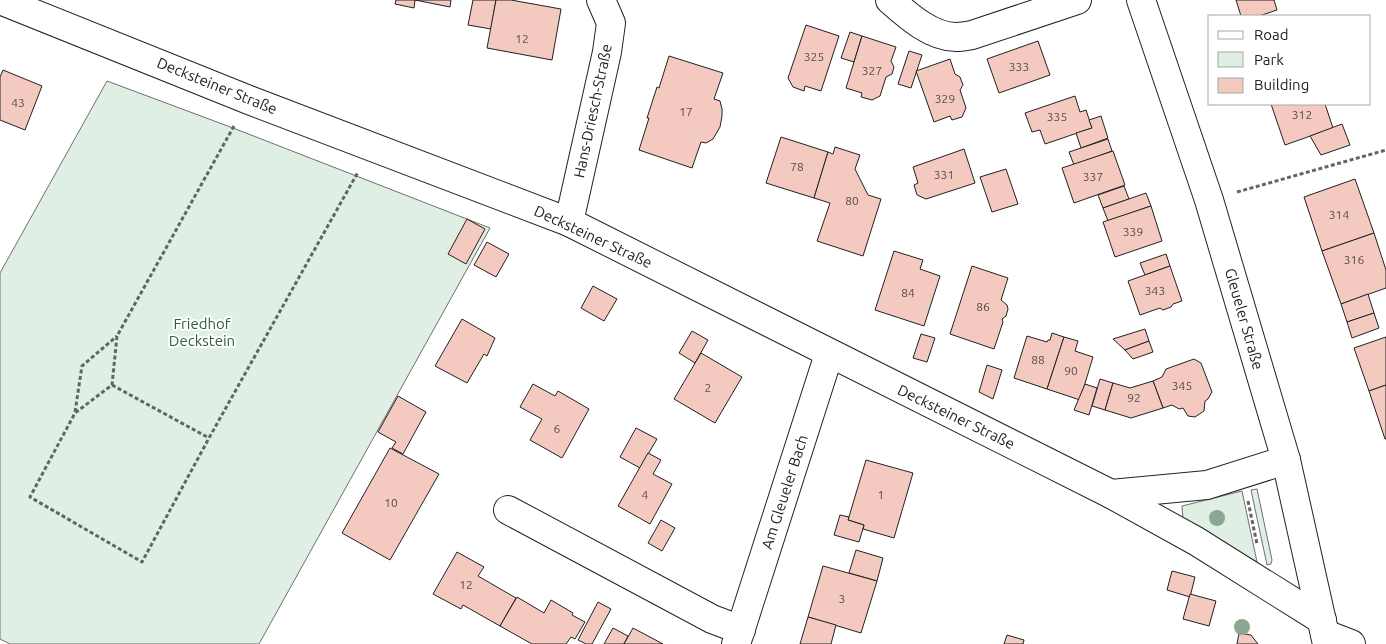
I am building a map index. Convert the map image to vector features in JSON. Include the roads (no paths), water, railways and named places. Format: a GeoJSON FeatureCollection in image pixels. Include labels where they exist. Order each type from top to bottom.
{"type":"FeatureCollection","features":[{"type":"Feature","properties":{"kind":"street","name":"Decksteiner Straße"},"geometry":{"type":"LineString","coordinates":[[0,0],[249,100],[569,222],[1111,494],[1196,542],[1266,585],[1324,633],[1351,644]]}},
{"type":"Feature","properties":{"kind":"street","name":"Hans-Driesch-Straße"},"geometry":{"type":"LineString","coordinates":[[569,222],[607,52],[611,23],[600,0]]}},
{"type":"Feature","properties":{"kind":"street"},"geometry":{"type":"LineString","coordinates":[[890,0],[934,32],[955,38],[972,35],[1077,0]]}},
{"type":"Feature","properties":{"kind":"street","name":"Gleueler Straße"},"geometry":{"type":"LineString","coordinates":[[1141,0],[1209,200],[1286,460],[1324,633]]}},
{"type":"Feature","properties":{"kind":"street","name":"Am Gleueler Bach"},"geometry":{"type":"LineString","coordinates":[[508,510],[712,619],[738,637],[829,354]]}},
{"type":"Feature","properties":{"kind":"street"},"geometry":{"type":"LineString","coordinates":[[1111,494],[1207,485],[1286,460]]}},
{"type":"Feature","properties":{"kind":"park label","name":"Friedhof Deckstein"},"geometry":{"type":"Point","coordinates":[202,332]}}]}
